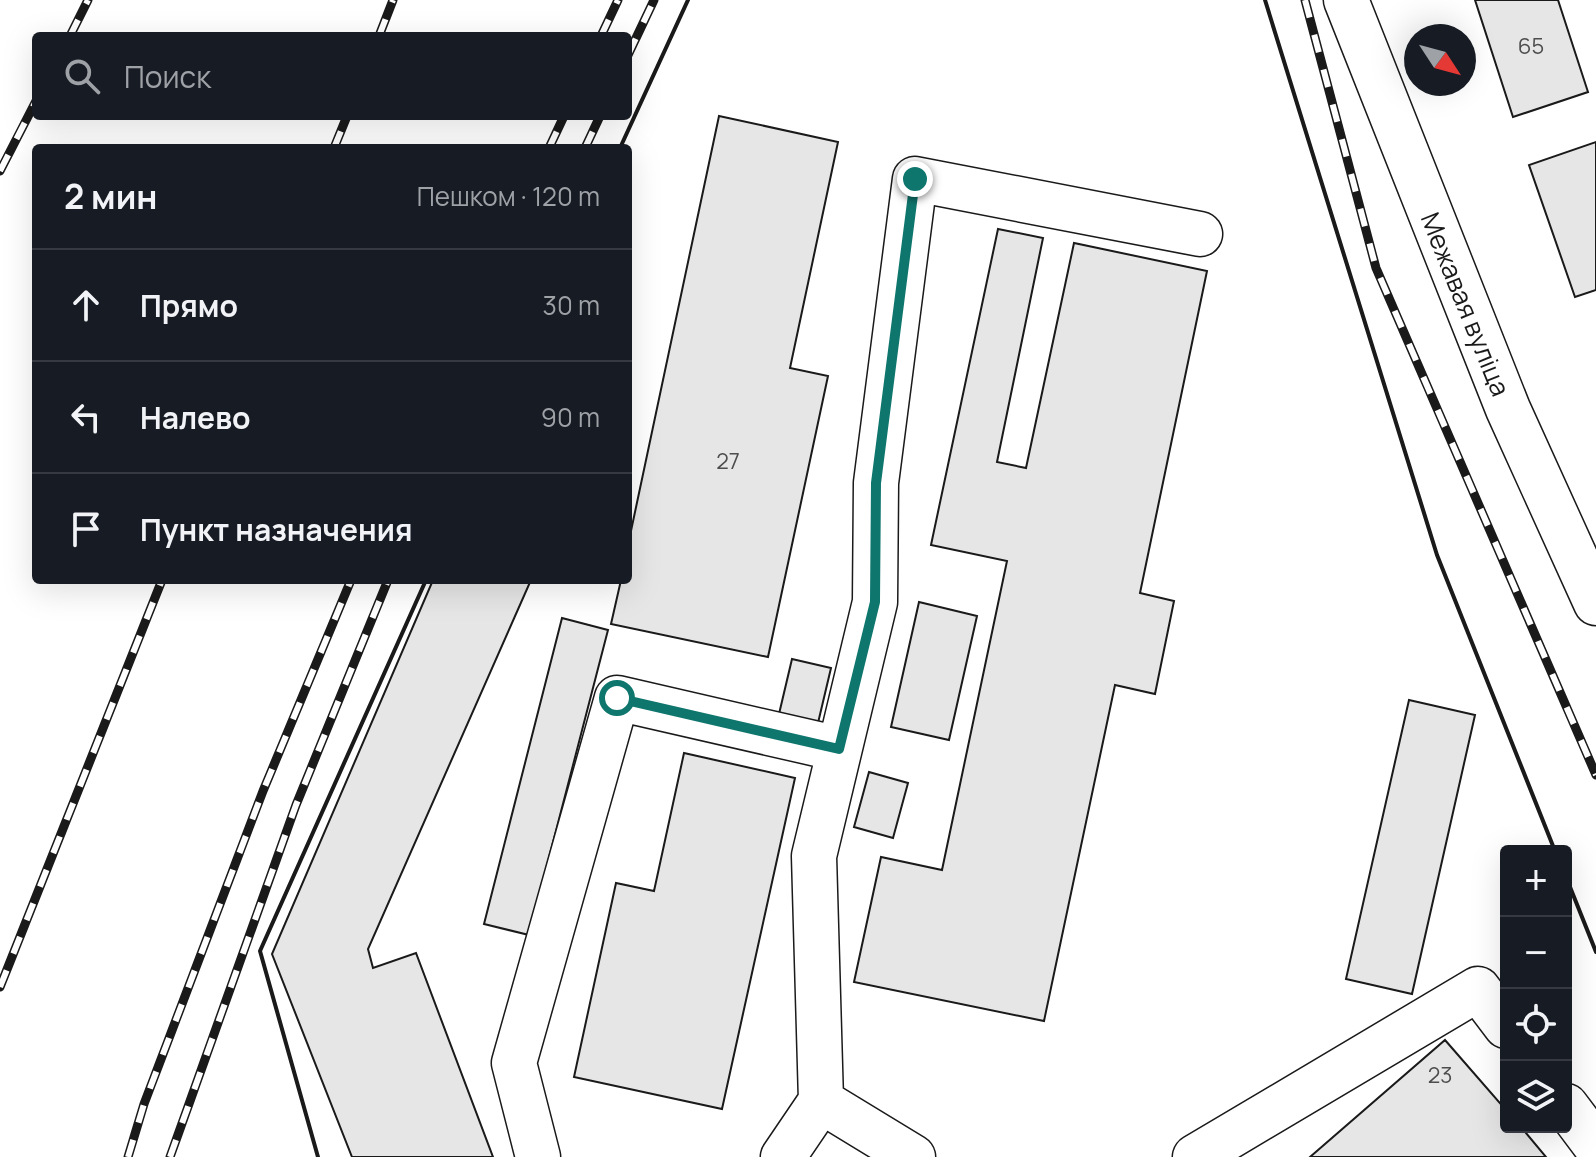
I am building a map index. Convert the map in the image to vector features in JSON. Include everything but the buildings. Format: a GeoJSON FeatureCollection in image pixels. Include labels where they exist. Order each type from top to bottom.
{"type":"FeatureCollection","features":[{"type":"Feature","properties":{"kind":"street","name":"Межавая вуліца"},"geometry":{"type":"LineString","coordinates":[[1346,0],[1508,409],[1596,603]]}},
{"type":"Feature","properties":{"kind":"street"},"geometry":{"type":"LineString","coordinates":[[783,1157],[821,1101],[814,856],[875,602],[876,483],[915,179],[1200,234]]}},
{"type":"Feature","properties":{"kind":"street"},"geometry":{"type":"LineString","coordinates":[[538,1157],[514,1063],[617,698],[839,749]]}},
{"type":"Feature","properties":{"kind":"street"},"geometry":{"type":"LineString","coordinates":[[1195,1157],[1478,989],[1500,1018]]}},
{"type":"Feature","properties":{"kind":"street"},"geometry":{"type":"LineString","coordinates":[[821,1101],[913,1157]]}},
{"type":"Feature","properties":{"kind":"street"},"geometry":{"type":"LineString","coordinates":[[1572,1114],[1596,1146]]}},
{"type":"Feature","properties":{"kind":"railway"},"geometry":{"type":"LineString","coordinates":[[72,32],[88,0]]}},
{"type":"Feature","properties":{"kind":"railway"},"geometry":{"type":"LineString","coordinates":[[381,32],[393,0]]}},
{"type":"Feature","properties":{"kind":"railway"},"geometry":{"type":"LineString","coordinates":[[603,32],[618,0]]}},
{"type":"Feature","properties":{"kind":"railway"},"geometry":{"type":"LineString","coordinates":[[632,47],[654,0]]}},
{"type":"Feature","properties":{"kind":"railway"},"geometry":{"type":"LineString","coordinates":[[1305,0],[1376,268],[1596,775]]}},
{"type":"Feature","properties":{"kind":"railway"},"geometry":{"type":"LineString","coordinates":[[0,171],[32,109]]}},
{"type":"Feature","properties":{"kind":"railway"},"geometry":{"type":"LineString","coordinates":[[336,144],[345,120]]}},
{"type":"Feature","properties":{"kind":"railway"},"geometry":{"type":"LineString","coordinates":[[551,144],[562,120]]}},
{"type":"Feature","properties":{"kind":"railway"},"geometry":{"type":"LineString","coordinates":[[587,144],[598,120]]}},
{"type":"Feature","properties":{"kind":"railway"},"geometry":{"type":"LineString","coordinates":[[0,987],[160,584]]}},
{"type":"Feature","properties":{"kind":"railway"},"geometry":{"type":"LineString","coordinates":[[128,1157],[144,1104],[263,791],[349,584]]}},
{"type":"Feature","properties":{"kind":"railway"},"geometry":{"type":"LineString","coordinates":[[170,1157],[296,805],[386,584]]}},
{"type":"Feature","properties":{"kind":"wall"},"geometry":{"type":"LineString","coordinates":[[622,144],[688,0]]}},
{"type":"Feature","properties":{"kind":"wall"},"geometry":{"type":"LineString","coordinates":[[1265,0],[1437,555],[1553,845]]}},
{"type":"Feature","properties":{"kind":"wall"},"geometry":{"type":"LineString","coordinates":[[318,1157],[260,951],[424,584]]}},
{"type":"Feature","properties":{"kind":"wall"},"geometry":{"type":"LineString","coordinates":[[1572,892],[1596,952]]}},
{"type":"Feature","properties":{"kind":"route"},"geometry":{"type":"LineString","coordinates":[[617,698],[839,749],[875,602],[876,483],[915,179]]}}]}
